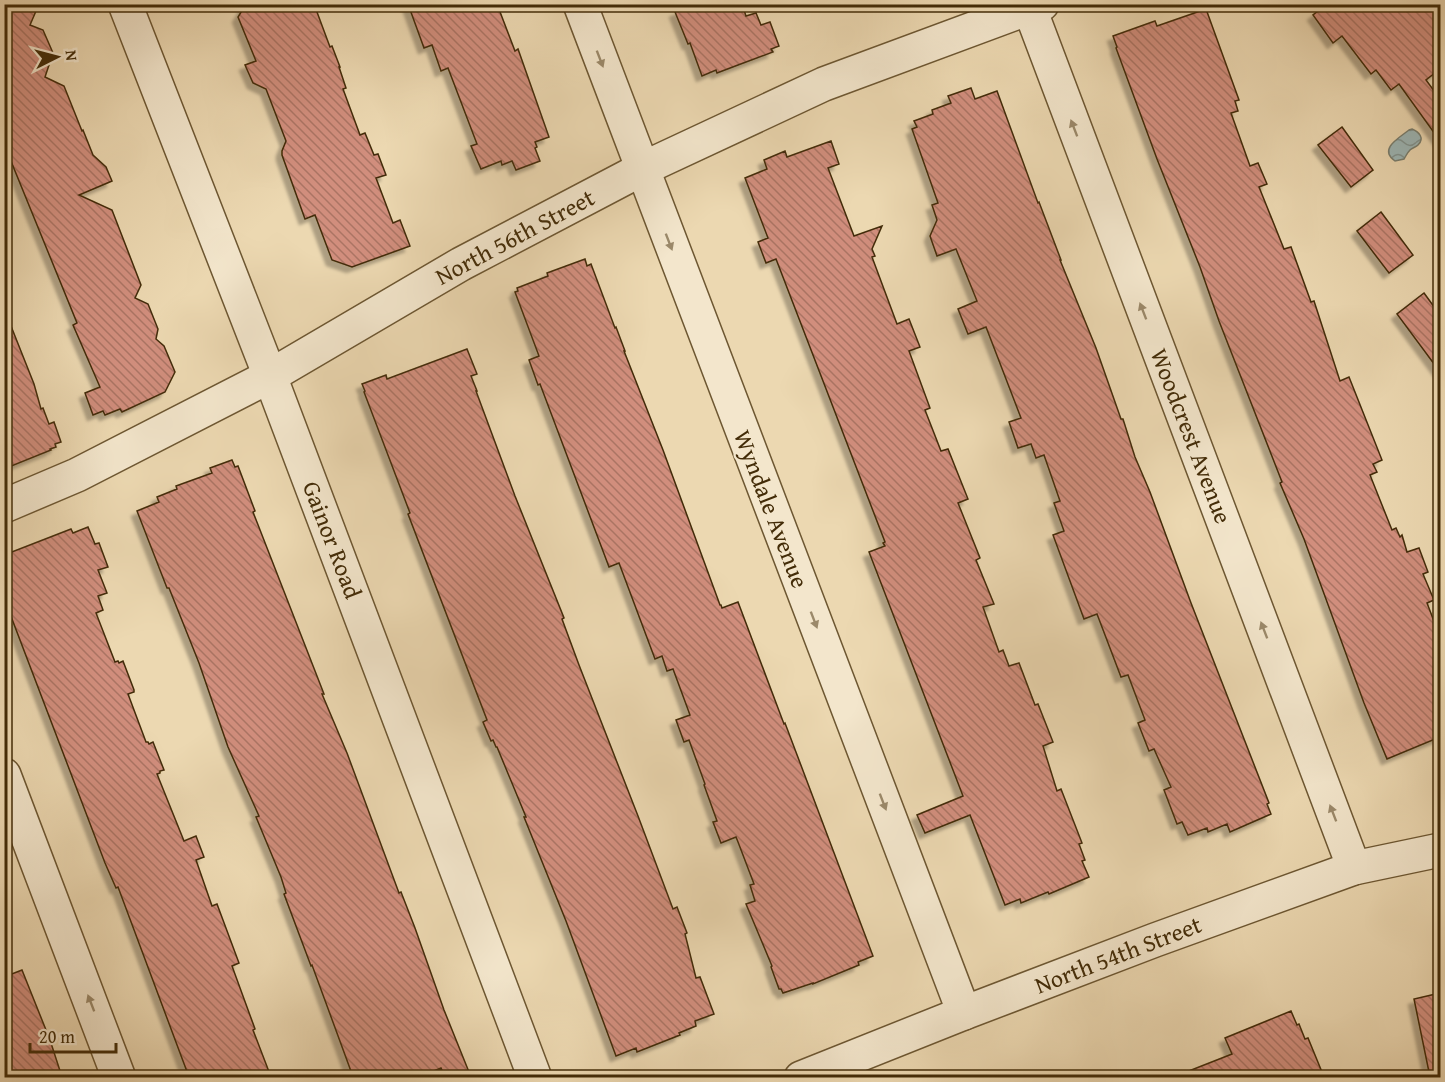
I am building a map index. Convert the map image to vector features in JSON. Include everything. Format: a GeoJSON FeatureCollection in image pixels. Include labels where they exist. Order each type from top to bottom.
{"type":"FeatureCollection","features":[{"type":"Feature","properties":{"kind":"street","name":"Gainor Road"},"geometry":{"type":"LineString","coordinates":[[125,4],[270,376],[535,1077]]}},
{"type":"Feature","properties":{"kind":"street","name":"Wyndale Avenue"},"geometry":{"type":"LineString","coordinates":[[580,4],[964,1013]]}},
{"type":"Feature","properties":{"kind":"street","name":"North 56th Street"},"geometry":{"type":"LineString","coordinates":[[4,506],[77,475],[270,376],[461,264],[642,169],[824,84],[1033,6]]}},
{"type":"Feature","properties":{"kind":"street","name":"Woodcrest Avenue"},"geometry":{"type":"LineString","coordinates":[[1033,6],[1354,868]]}},
{"type":"Feature","properties":{"kind":"street"},"geometry":{"type":"LineString","coordinates":[[4,775],[119,1077]]}},
{"type":"Feature","properties":{"kind":"street","name":"North 54th Street"},"geometry":{"type":"LineString","coordinates":[[801,1077],[1155,940],[1354,868],[1440,850]]}},
{"type":"Feature","properties":{"kind":"water"},"geometry":{"type":"Polygon","coordinates":[[[1412,129],[1420,136],[1420,142],[1404,159],[1395,161],[1390,157],[1389,148],[1412,129]]]}},
{"type":"Feature","properties":{"kind":"building"},"geometry":{"type":"Polygon","coordinates":[[[4,4],[39,4],[30,25],[43,30],[53,53],[45,77],[64,86],[93,155],[106,167],[112,181],[79,195],[112,210],[141,285],[135,298],[148,304],[158,329],[156,339],[164,346],[175,372],[165,392],[122,412],[120,409],[105,415],[103,411],[93,415],[85,393],[100,387],[73,325],[77,323],[4,144],[4,4]]]}},
{"type":"Feature","properties":{"kind":"building"},"geometry":{"type":"Polygon","coordinates":[[[246,4],[314,4],[340,67],[346,88],[343,89],[360,135],[365,133],[374,155],[378,154],[386,175],[376,178],[393,223],[400,220],[410,246],[352,267],[332,260],[315,215],[305,219],[282,155],[286,141],[266,89],[253,83],[245,65],[256,61],[238,17],[246,4]]]}},
{"type":"Feature","properties":{"kind":"building"},"geometry":{"type":"Polygon","coordinates":[[[408,4],[497,4],[515,51],[518,49],[549,137],[535,142],[540,161],[516,170],[512,161],[502,165],[501,161],[481,169],[471,146],[477,144],[448,68],[441,71],[432,45],[424,48],[408,4]]]}},
{"type":"Feature","properties":{"kind":"building"},"geometry":{"type":"Polygon","coordinates":[[[695,4],[742,4],[746,16],[756,13],[761,25],[770,22],[779,46],[771,49],[773,52],[717,73],[716,70],[702,76],[675,12],[695,4]]]}},
{"type":"Feature","properties":{"kind":"building"},"geometry":{"type":"Polygon","coordinates":[[[1327,4],[1430,4],[1440,18],[1440,69],[1426,80],[1440,99],[1440,141],[1399,84],[1391,90],[1376,70],[1371,74],[1342,36],[1333,43],[1313,15],[1327,4]]]}},
{"type":"Feature","properties":{"kind":"building"},"geometry":{"type":"Polygon","coordinates":[[[1206,9],[1239,100],[1235,101],[1238,111],[1231,113],[1250,166],[1258,163],[1267,184],[1259,187],[1284,249],[1291,247],[1311,302],[1314,301],[1340,381],[1349,377],[1382,460],[1373,464],[1377,472],[1370,475],[1392,530],[1396,528],[1400,537],[1402,535],[1407,552],[1419,548],[1428,572],[1423,574],[1434,600],[1427,603],[1440,637],[1440,737],[1387,759],[1157,159],[1113,36],[1155,21],[1157,26],[1206,9]]]}},
{"type":"Feature","properties":{"kind":"building"},"geometry":{"type":"Polygon","coordinates":[[[971,88],[975,99],[997,91],[1269,803],[1267,804],[1271,814],[1230,832],[1227,824],[1208,832],[1207,828],[1188,835],[1182,822],[1177,824],[1164,790],[1171,787],[1154,749],[1149,751],[1138,723],[1145,720],[1128,675],[1121,677],[1097,614],[1084,619],[1053,535],[1064,531],[1054,503],[1060,501],[1044,455],[1036,458],[1031,444],[1018,448],[1009,422],[1021,418],[986,327],[968,334],[958,309],[977,301],[956,249],[937,256],[930,236],[937,220],[932,205],[938,203],[912,129],[917,127],[914,121],[933,114],[932,110],[951,103],[948,96],[971,88]]]}},
{"type":"Feature","properties":{"kind":"building"},"geometry":{"type":"Polygon","coordinates":[[[1342,127],[1373,170],[1351,187],[1318,145],[1342,127]]]}},
{"type":"Feature","properties":{"kind":"building"},"geometry":{"type":"Polygon","coordinates":[[[831,141],[839,164],[828,168],[854,236],[882,226],[872,249],[875,256],[872,257],[897,324],[909,319],[920,347],[909,351],[930,408],[925,410],[941,451],[948,449],[968,499],[958,503],[980,558],[976,560],[994,604],[983,607],[999,652],[1003,650],[1009,666],[1019,663],[1035,705],[1038,704],[1053,742],[1043,746],[1057,791],[1061,789],[1082,843],[1079,844],[1085,860],[1082,861],[1089,877],[1021,903],[1020,899],[1005,905],[970,815],[925,833],[917,815],[963,796],[869,552],[885,546],[883,543],[885,542],[776,259],[766,263],[758,242],[768,238],[745,178],[767,169],[764,160],[785,151],[787,157],[831,141]]]}},
{"type":"Feature","properties":{"kind":"building"},"geometry":{"type":"Polygon","coordinates":[[[1381,212],[1413,255],[1389,273],[1357,231],[1381,212]]]}},
{"type":"Feature","properties":{"kind":"building"},"geometry":{"type":"Polygon","coordinates":[[[585,259],[587,266],[591,264],[616,327],[720,605],[722,608],[738,602],[873,956],[858,962],[859,965],[813,984],[783,993],[779,989],[746,904],[755,901],[750,885],[754,884],[738,842],[736,837],[721,843],[713,822],[717,821],[689,740],[684,742],[676,720],[690,715],[673,669],[667,671],[662,656],[655,659],[619,563],[609,567],[529,360],[539,356],[515,292],[518,291],[517,288],[548,276],[547,273],[585,259]]]}},
{"type":"Feature","properties":{"kind":"building"},"geometry":{"type":"Polygon","coordinates":[[[1424,293],[1440,315],[1440,372],[1397,314],[1424,293]]]}},
{"type":"Feature","properties":{"kind":"building"},"geometry":{"type":"Polygon","coordinates":[[[4,316],[7,316],[34,384],[41,409],[43,408],[49,424],[54,422],[61,442],[55,444],[56,447],[51,450],[4,469],[4,316]]]}},
{"type":"Feature","properties":{"kind":"building"},"geometry":{"type":"Polygon","coordinates":[[[467,349],[477,374],[471,376],[515,496],[564,618],[562,619],[579,665],[673,909],[677,907],[687,933],[685,934],[696,978],[700,977],[714,1014],[695,1021],[696,1026],[679,1033],[680,1035],[637,1052],[636,1048],[616,1056],[566,921],[524,817],[526,817],[497,747],[493,740],[491,741],[483,722],[487,720],[408,514],[410,513],[362,384],[386,375],[387,379],[467,349]]]}},
{"type":"Feature","properties":{"kind":"building"},"geometry":{"type":"Polygon","coordinates":[[[232,460],[235,467],[238,466],[255,511],[253,512],[324,694],[322,694],[347,753],[471,1077],[445,1077],[441,1068],[419,1077],[355,1077],[352,1074],[284,894],[286,893],[281,877],[256,817],[259,816],[228,747],[199,663],[137,511],[159,502],[157,497],[177,489],[176,486],[212,473],[210,468],[232,460]]]}},
{"type":"Feature","properties":{"kind":"building"},"geometry":{"type":"Polygon","coordinates":[[[88,527],[95,544],[99,543],[108,567],[98,570],[107,593],[98,596],[103,610],[96,613],[115,662],[123,661],[134,690],[128,694],[146,742],[149,744],[153,742],[164,770],[157,774],[184,841],[196,836],[204,857],[196,860],[212,906],[217,904],[239,963],[232,966],[271,1077],[189,1077],[118,887],[116,888],[105,863],[4,598],[4,555],[71,529],[73,533],[88,527]]]}},
{"type":"Feature","properties":{"kind":"building"},"geometry":{"type":"Polygon","coordinates":[[[22,970],[62,1077],[4,1077],[4,977],[22,970]]]}},
{"type":"Feature","properties":{"kind":"building"},"geometry":{"type":"Polygon","coordinates":[[[1440,993],[1440,1077],[1430,1077],[1414,999],[1440,993]]]}},
{"type":"Feature","properties":{"kind":"building"},"geometry":{"type":"Polygon","coordinates":[[[1291,1011],[1305,1039],[1308,1038],[1324,1077],[1176,1077],[1232,1054],[1225,1038],[1291,1011]]]}}]}
